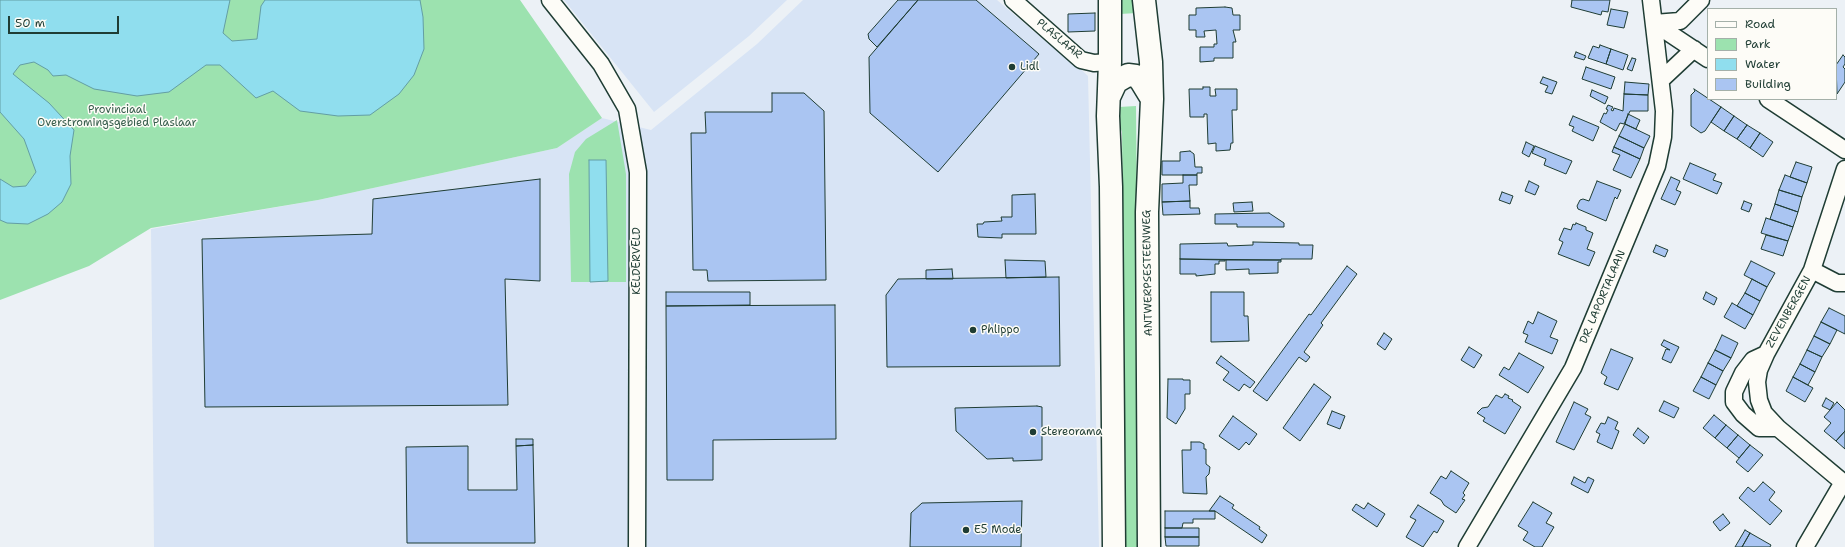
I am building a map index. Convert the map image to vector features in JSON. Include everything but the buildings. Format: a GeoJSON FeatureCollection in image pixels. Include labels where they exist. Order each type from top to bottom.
{"type":"FeatureCollection","features":[{"type":"Feature","properties":{"kind":"main road"},"geometry":{"type":"LineString","coordinates":[[1110,0],[1109,97],[1114,547]]}},
{"type":"Feature","properties":{"kind":"main road","name":"ANTWERPSESTEENWEG"},"geometry":{"type":"LineString","coordinates":[[1144,0],[1151,62],[1152,98],[1147,212],[1150,547]]}},
{"type":"Feature","properties":{"kind":"main road"},"geometry":{"type":"LineString","coordinates":[[1109,97],[1116,82],[1128,75],[1136,76],[1152,98]]}},
{"type":"Feature","properties":{"kind":"street","name":"KELDERVELD"},"geometry":{"type":"LineString","coordinates":[[550,0],[601,64],[627,109],[638,172],[637,547]]}},
{"type":"Feature","properties":{"kind":"street","name":"PLASLAAR"},"geometry":{"type":"LineString","coordinates":[[1013,0],[1081,60],[1094,63],[1110,62]]}},
{"type":"Feature","properties":{"kind":"street","name":"DR. LAPORTALAAN"},"geometry":{"type":"LineString","coordinates":[[1467,547],[1573,368],[1657,166],[1663,137],[1664,111],[1662,79],[1651,0]]}},
{"type":"Feature","properties":{"kind":"street"},"geometry":{"type":"LineString","coordinates":[[1654,23],[1680,21],[1701,0]]}},
{"type":"Feature","properties":{"kind":"street"},"geometry":{"type":"LineString","coordinates":[[1654,23],[1707,58]]}},
{"type":"Feature","properties":{"kind":"street"},"geometry":{"type":"LineString","coordinates":[[1662,79],[1694,49]]}},
{"type":"Feature","properties":{"kind":"street"},"geometry":{"type":"LineString","coordinates":[[1770,100],[1843,145]]}},
{"type":"Feature","properties":{"kind":"street","name":"ZEVENBERGEN"},"geometry":{"type":"LineString","coordinates":[[1844,483],[1778,428],[1764,413],[1759,400],[1757,382],[1759,370],[1766,354],[1812,270],[1845,169]]}},
{"type":"Feature","properties":{"kind":"street","name":"ZEVENBERGEN"},"geometry":{"type":"LineString","coordinates":[[1812,270],[1837,282],[1845,283]]}},
{"type":"Feature","properties":{"kind":"street","name":"ZEVENBERGEN"},"geometry":{"type":"LineString","coordinates":[[1766,354],[1753,360],[1743,373],[1734,392],[1734,402],[1743,414],[1759,428],[1778,428]]}},
{"type":"Feature","properties":{"kind":"street"},"geometry":{"type":"LineString","coordinates":[[1805,547],[1844,483]]}},
{"type":"Feature","properties":{"kind":"shaded area"},"geometry":{"type":"Polygon","coordinates":[[[564,0],[787,0],[749,36],[654,112],[564,0]]]}},
{"type":"Feature","properties":{"kind":"shaded area"},"geometry":{"type":"Polygon","coordinates":[[[803,0],[997,0],[1050,45],[1055,45],[1088,76],[1099,547],[154,547],[151,229],[318,200],[557,148],[602,118],[651,130],[757,44],[803,0]]]}},
{"type":"Feature","properties":{"kind":"green space","name":"Provinciaal Overstromingsgebied Plaslaar"},"geometry":{"type":"Polygon","coordinates":[[[0,0],[520,0],[602,118],[557,148],[318,200],[151,228],[89,266],[0,300],[0,0]]]}},
{"type":"Feature","properties":{"kind":"green space"},"geometry":{"type":"Polygon","coordinates":[[[1120,0],[1134,0],[1137,13],[1120,14],[1120,0]]]}},
{"type":"Feature","properties":{"kind":"green space"},"geometry":{"type":"Polygon","coordinates":[[[1136,106],[1140,547],[1126,547],[1122,132],[1119,123],[1119,107],[1136,106]]]}},
{"type":"Feature","properties":{"kind":"green space"},"geometry":{"type":"Polygon","coordinates":[[[617,120],[626,174],[626,282],[571,282],[569,174],[575,152],[586,139],[617,120]]]}},
{"type":"Feature","properties":{"kind":"water"},"geometry":{"type":"Polygon","coordinates":[[[0,0],[230,0],[223,33],[232,41],[257,39],[261,6],[265,0],[420,0],[423,17],[424,49],[414,75],[399,94],[370,115],[338,116],[300,111],[273,91],[256,98],[220,65],[206,65],[169,92],[137,96],[94,89],[66,75],[53,76],[48,70],[34,62],[20,65],[13,74],[49,103],[74,130],[70,156],[71,184],[62,202],[48,214],[28,224],[7,223],[0,220],[0,179],[13,187],[26,186],[36,172],[24,139],[0,112],[0,0]]]}},
{"type":"Feature","properties":{"kind":"water"},"geometry":{"type":"Polygon","coordinates":[[[589,160],[606,160],[608,281],[590,282],[589,160]]]}},
{"type":"Feature","properties":{"kind":"place","name":"Lidl"},"geometry":{"type":"Point","coordinates":[1012,67]}},
{"type":"Feature","properties":{"kind":"place","name":"Phlippo"},"geometry":{"type":"Point","coordinates":[973,330]}},
{"type":"Feature","properties":{"kind":"place","name":"Stereorama"},"geometry":{"type":"Point","coordinates":[1033,432]}},
{"type":"Feature","properties":{"kind":"place","name":"E5 Mode"},"geometry":{"type":"Point","coordinates":[966,530]}}]}
